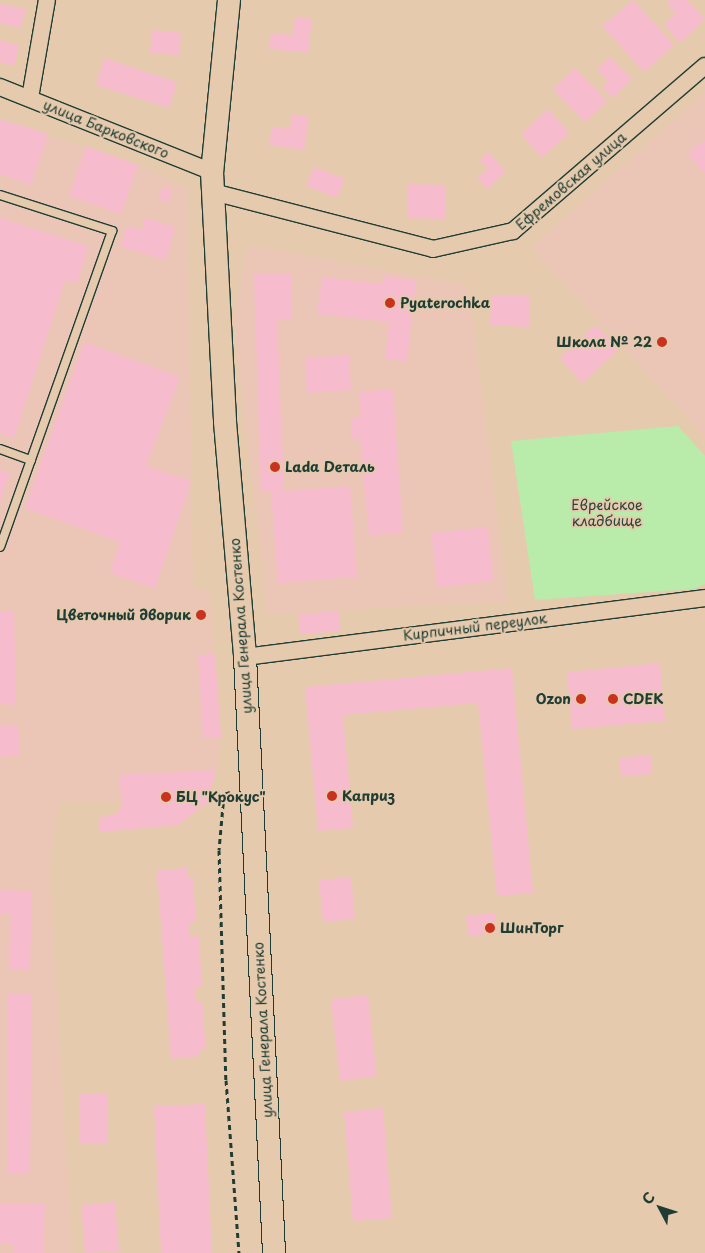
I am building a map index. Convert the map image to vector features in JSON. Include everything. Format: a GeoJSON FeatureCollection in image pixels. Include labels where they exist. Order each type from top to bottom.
{"type":"FeatureCollection","features":[{"type":"Feature","properties":{"kind":"main road","name":"улица Генерала Костенко"},"geometry":{"type":"LineString","coordinates":[[229,0],[212,182],[225,422],[245,657],[274,1253]]}},
{"type":"Feature","properties":{"kind":"street"},"geometry":{"type":"LineString","coordinates":[[30,98],[48,0]]}},
{"type":"Feature","properties":{"kind":"street","name":"Ефремовская улица"},"geometry":{"type":"LineString","coordinates":[[212,182],[432,249],[513,231],[705,66]]}},
{"type":"Feature","properties":{"kind":"street","name":"улица Барковского"},"geometry":{"type":"LineString","coordinates":[[0,87],[30,98],[212,182]]}},
{"type":"Feature","properties":{"kind":"street","name":"Кирпичный переулок"},"geometry":{"type":"LineString","coordinates":[[245,657],[705,598]]}},
{"type":"Feature","properties":{"kind":"lane"},"geometry":{"type":"LineString","coordinates":[[0,195],[112,231],[0,547]]}},
{"type":"Feature","properties":{"kind":"lane"},"geometry":{"type":"LineString","coordinates":[[0,449],[31,460]]}},
{"type":"Feature","properties":{"kind":"path"},"geometry":{"type":"LineString","coordinates":[[224,794],[219,850],[226,1071],[239,1253]]}},
{"type":"Feature","properties":{"kind":"shaded area","name":"Школа № 22"},"geometry":{"type":"Polygon","coordinates":[[[705,92],[705,436],[531,248],[705,92]]]}},
{"type":"Feature","properties":{"kind":"shaded area"},"geometry":{"type":"Polygon","coordinates":[[[0,119],[138,165],[187,188],[193,590],[209,590],[221,737],[216,770],[119,775],[121,802],[59,802],[49,867],[72,1253],[0,1253],[0,119]]]}},
{"type":"Feature","properties":{"kind":"shaded area"},"geometry":{"type":"Polygon","coordinates":[[[247,245],[468,285],[507,601],[268,614],[234,323],[247,245]]]}},
{"type":"Feature","properties":{"kind":"green space","name":"Еврейское кладбище"},"geometry":{"type":"Polygon","coordinates":[[[678,426],[705,456],[705,584],[693,589],[535,600],[511,441],[678,426]]]}},
{"type":"Feature","properties":{"kind":"building"},"geometry":{"type":"Polygon","coordinates":[[[633,0],[674,45],[644,72],[602,26],[633,0]]]}},
{"type":"Feature","properties":{"kind":"building"},"geometry":{"type":"Polygon","coordinates":[[[670,0],[687,0],[705,19],[680,43],[664,25],[676,13],[667,3],[670,0]]]}},
{"type":"Feature","properties":{"kind":"building"},"geometry":{"type":"Polygon","coordinates":[[[0,4],[26,9],[20,28],[0,23],[0,4]]]}},
{"type":"Feature","properties":{"kind":"building"},"geometry":{"type":"Polygon","coordinates":[[[295,17],[312,19],[308,53],[269,49],[271,33],[293,35],[295,17]]]}},
{"type":"Feature","properties":{"kind":"building"},"geometry":{"type":"Polygon","coordinates":[[[152,30],[181,33],[179,55],[150,53],[152,30]]]}},
{"type":"Feature","properties":{"kind":"building"},"geometry":{"type":"Polygon","coordinates":[[[0,40],[19,46],[14,66],[0,62],[0,40]]]}},
{"type":"Feature","properties":{"kind":"building"},"geometry":{"type":"Polygon","coordinates":[[[610,57],[632,79],[613,98],[602,87],[608,81],[597,69],[610,57]]]}},
{"type":"Feature","properties":{"kind":"building"},"geometry":{"type":"Polygon","coordinates":[[[104,58],[177,82],[169,108],[96,85],[104,58]]]}},
{"type":"Feature","properties":{"kind":"building"},"geometry":{"type":"Polygon","coordinates":[[[575,68],[607,101],[585,122],[553,89],[575,68]]]}},
{"type":"Feature","properties":{"kind":"building"},"geometry":{"type":"Polygon","coordinates":[[[548,109],[569,133],[542,158],[521,134],[548,109]]]}},
{"type":"Feature","properties":{"kind":"building"},"geometry":{"type":"Polygon","coordinates":[[[292,114],[309,117],[304,150],[269,145],[272,127],[290,129],[292,114]]]}},
{"type":"Feature","properties":{"kind":"building"},"geometry":{"type":"Polygon","coordinates":[[[0,119],[48,134],[31,185],[0,174],[0,119]]]}},
{"type":"Feature","properties":{"kind":"building"},"geometry":{"type":"Polygon","coordinates":[[[705,140],[705,174],[688,154],[705,140]]]}},
{"type":"Feature","properties":{"kind":"building"},"geometry":{"type":"Polygon","coordinates":[[[86,146],[138,165],[121,214],[69,196],[86,146]]]}},
{"type":"Feature","properties":{"kind":"building"},"geometry":{"type":"Polygon","coordinates":[[[488,152],[506,171],[488,189],[477,178],[488,168],[480,161],[488,152]]]}},
{"type":"Feature","properties":{"kind":"building"},"geometry":{"type":"Polygon","coordinates":[[[314,167],[345,179],[337,198],[306,186],[314,167]]]}},
{"type":"Feature","properties":{"kind":"building"},"geometry":{"type":"Polygon","coordinates":[[[408,184],[446,185],[445,219],[407,218],[408,184]]]}},
{"type":"Feature","properties":{"kind":"building"},"geometry":{"type":"Polygon","coordinates":[[[162,187],[172,190],[169,202],[159,199],[162,187]]]}},
{"type":"Feature","properties":{"kind":"building"},"geometry":{"type":"Polygon","coordinates":[[[0,218],[88,246],[77,284],[65,280],[14,438],[0,433],[0,218]]]}},
{"type":"Feature","properties":{"kind":"building"},"geometry":{"type":"Polygon","coordinates":[[[145,218],[175,227],[166,260],[121,247],[127,226],[142,230],[145,218]]]}},
{"type":"Feature","properties":{"kind":"building"},"geometry":{"type":"Polygon","coordinates":[[[254,274],[292,274],[291,320],[277,319],[284,491],[350,486],[357,577],[278,583],[271,492],[261,492],[254,274]]]}},
{"type":"Feature","properties":{"kind":"building"},"geometry":{"type":"Polygon","coordinates":[[[384,276],[416,280],[407,361],[385,359],[389,322],[317,314],[322,277],[383,284],[384,276]]]}},
{"type":"Feature","properties":{"kind":"building"},"geometry":{"type":"Polygon","coordinates":[[[491,295],[530,296],[529,327],[490,325],[491,295]]]}},
{"type":"Feature","properties":{"kind":"building"},"geometry":{"type":"Polygon","coordinates":[[[596,325],[619,349],[582,383],[560,358],[596,325]]]}},
{"type":"Feature","properties":{"kind":"building"},"geometry":{"type":"Polygon","coordinates":[[[84,342],[180,377],[146,466],[191,481],[155,588],[110,573],[120,542],[25,508],[84,342]]]}},
{"type":"Feature","properties":{"kind":"building"},"geometry":{"type":"Polygon","coordinates":[[[349,355],[351,390],[307,393],[305,358],[349,355]]]}},
{"type":"Feature","properties":{"kind":"building"},"geometry":{"type":"Polygon","coordinates":[[[393,389],[403,532],[369,536],[360,438],[352,439],[351,418],[361,418],[359,392],[393,389]]]}},
{"type":"Feature","properties":{"kind":"building"},"geometry":{"type":"Polygon","coordinates":[[[0,470],[10,473],[0,502],[0,470]]]}},
{"type":"Feature","properties":{"kind":"building"},"geometry":{"type":"Polygon","coordinates":[[[488,527],[493,581],[437,587],[431,533],[488,527]]]}},
{"type":"Feature","properties":{"kind":"building"},"geometry":{"type":"Polygon","coordinates":[[[339,611],[340,631],[300,634],[298,614],[339,611]]]}},
{"type":"Feature","properties":{"kind":"building"},"geometry":{"type":"Polygon","coordinates":[[[0,612],[14,612],[16,705],[0,704],[0,612]]]}},
{"type":"Feature","properties":{"kind":"building"},"geometry":{"type":"Polygon","coordinates":[[[215,654],[221,737],[203,738],[198,655],[215,654]]]}},
{"type":"Feature","properties":{"kind":"building"},"geometry":{"type":"Polygon","coordinates":[[[660,663],[665,721],[572,729],[567,672],[660,663]]]}},
{"type":"Feature","properties":{"kind":"building"},"geometry":{"type":"Polygon","coordinates":[[[512,668],[533,893],[497,896],[478,703],[343,715],[353,828],[318,831],[305,687],[512,668]]]}},
{"type":"Feature","properties":{"kind":"building"},"geometry":{"type":"Polygon","coordinates":[[[18,725],[20,755],[0,757],[0,726],[18,725]]]}},
{"type":"Feature","properties":{"kind":"building"},"geometry":{"type":"Polygon","coordinates":[[[651,755],[652,774],[621,776],[619,758],[651,755]]]}},
{"type":"Feature","properties":{"kind":"building","name":"БЦ \"Крокус\""},"geometry":{"type":"Polygon","coordinates":[[[216,770],[207,803],[178,825],[100,832],[99,818],[116,814],[122,806],[119,775],[216,770]]]}},
{"type":"Feature","properties":{"kind":"building"},"geometry":{"type":"Polygon","coordinates":[[[187,868],[188,878],[193,878],[196,922],[189,923],[190,937],[199,936],[202,987],[195,988],[196,1002],[202,1001],[206,1049],[200,1049],[200,1056],[171,1059],[157,870],[187,868]]]}},
{"type":"Feature","properties":{"kind":"building"},"geometry":{"type":"Polygon","coordinates":[[[351,877],[355,919],[323,922],[319,880],[351,877]]]}},
{"type":"Feature","properties":{"kind":"building"},"geometry":{"type":"Polygon","coordinates":[[[0,890],[32,891],[30,970],[9,969],[11,913],[0,913],[0,890]]]}},
{"type":"Feature","properties":{"kind":"building"},"geometry":{"type":"Polygon","coordinates":[[[495,913],[497,933],[468,936],[466,916],[495,913]]]}},
{"type":"Feature","properties":{"kind":"building"},"geometry":{"type":"Polygon","coordinates":[[[8,993],[32,994],[30,1173],[7,1173],[8,993]]]}},
{"type":"Feature","properties":{"kind":"building"},"geometry":{"type":"Polygon","coordinates":[[[368,995],[377,1076],[340,1081],[331,999],[368,995]]]}},
{"type":"Feature","properties":{"kind":"building"},"geometry":{"type":"Polygon","coordinates":[[[80,1093],[108,1093],[107,1143],[79,1143],[80,1093]]]}},
{"type":"Feature","properties":{"kind":"building"},"geometry":{"type":"Polygon","coordinates":[[[205,1104],[212,1253],[161,1253],[154,1106],[205,1104]]]}},
{"type":"Feature","properties":{"kind":"building"},"geometry":{"type":"Polygon","coordinates":[[[383,1108],[392,1218],[353,1221],[344,1112],[383,1108]]]}},
{"type":"Feature","properties":{"kind":"building"},"geometry":{"type":"Polygon","coordinates":[[[115,1202],[119,1251],[85,1253],[81,1205],[115,1202]]]}},
{"type":"Feature","properties":{"kind":"building"},"geometry":{"type":"Polygon","coordinates":[[[45,1203],[43,1253],[14,1253],[14,1243],[0,1244],[0,1204],[45,1203]]]}},
{"type":"Feature","properties":{"kind":"place","name":"Pyaterochka"},"geometry":{"type":"Point","coordinates":[390,303]}},
{"type":"Feature","properties":{"kind":"place","name":"Школа № 22"},"geometry":{"type":"Point","coordinates":[662,342]}},
{"type":"Feature","properties":{"kind":"place","name":"Lada Dеталь"},"geometry":{"type":"Point","coordinates":[275,467]}},
{"type":"Feature","properties":{"kind":"place","name":"Цветочный дворик"},"geometry":{"type":"Point","coordinates":[201,615]}},
{"type":"Feature","properties":{"kind":"place","name":"Ozon"},"geometry":{"type":"Point","coordinates":[581,699]}},
{"type":"Feature","properties":{"kind":"place","name":"CDEK"},"geometry":{"type":"Point","coordinates":[613,699]}},
{"type":"Feature","properties":{"kind":"place","name":"Каприз"},"geometry":{"type":"Point","coordinates":[332,796]}},
{"type":"Feature","properties":{"kind":"place","name":"БЦ \"Крокус\""},"geometry":{"type":"Point","coordinates":[166,797]}},
{"type":"Feature","properties":{"kind":"place","name":"ШинТорг"},"geometry":{"type":"Point","coordinates":[490,928]}}]}
